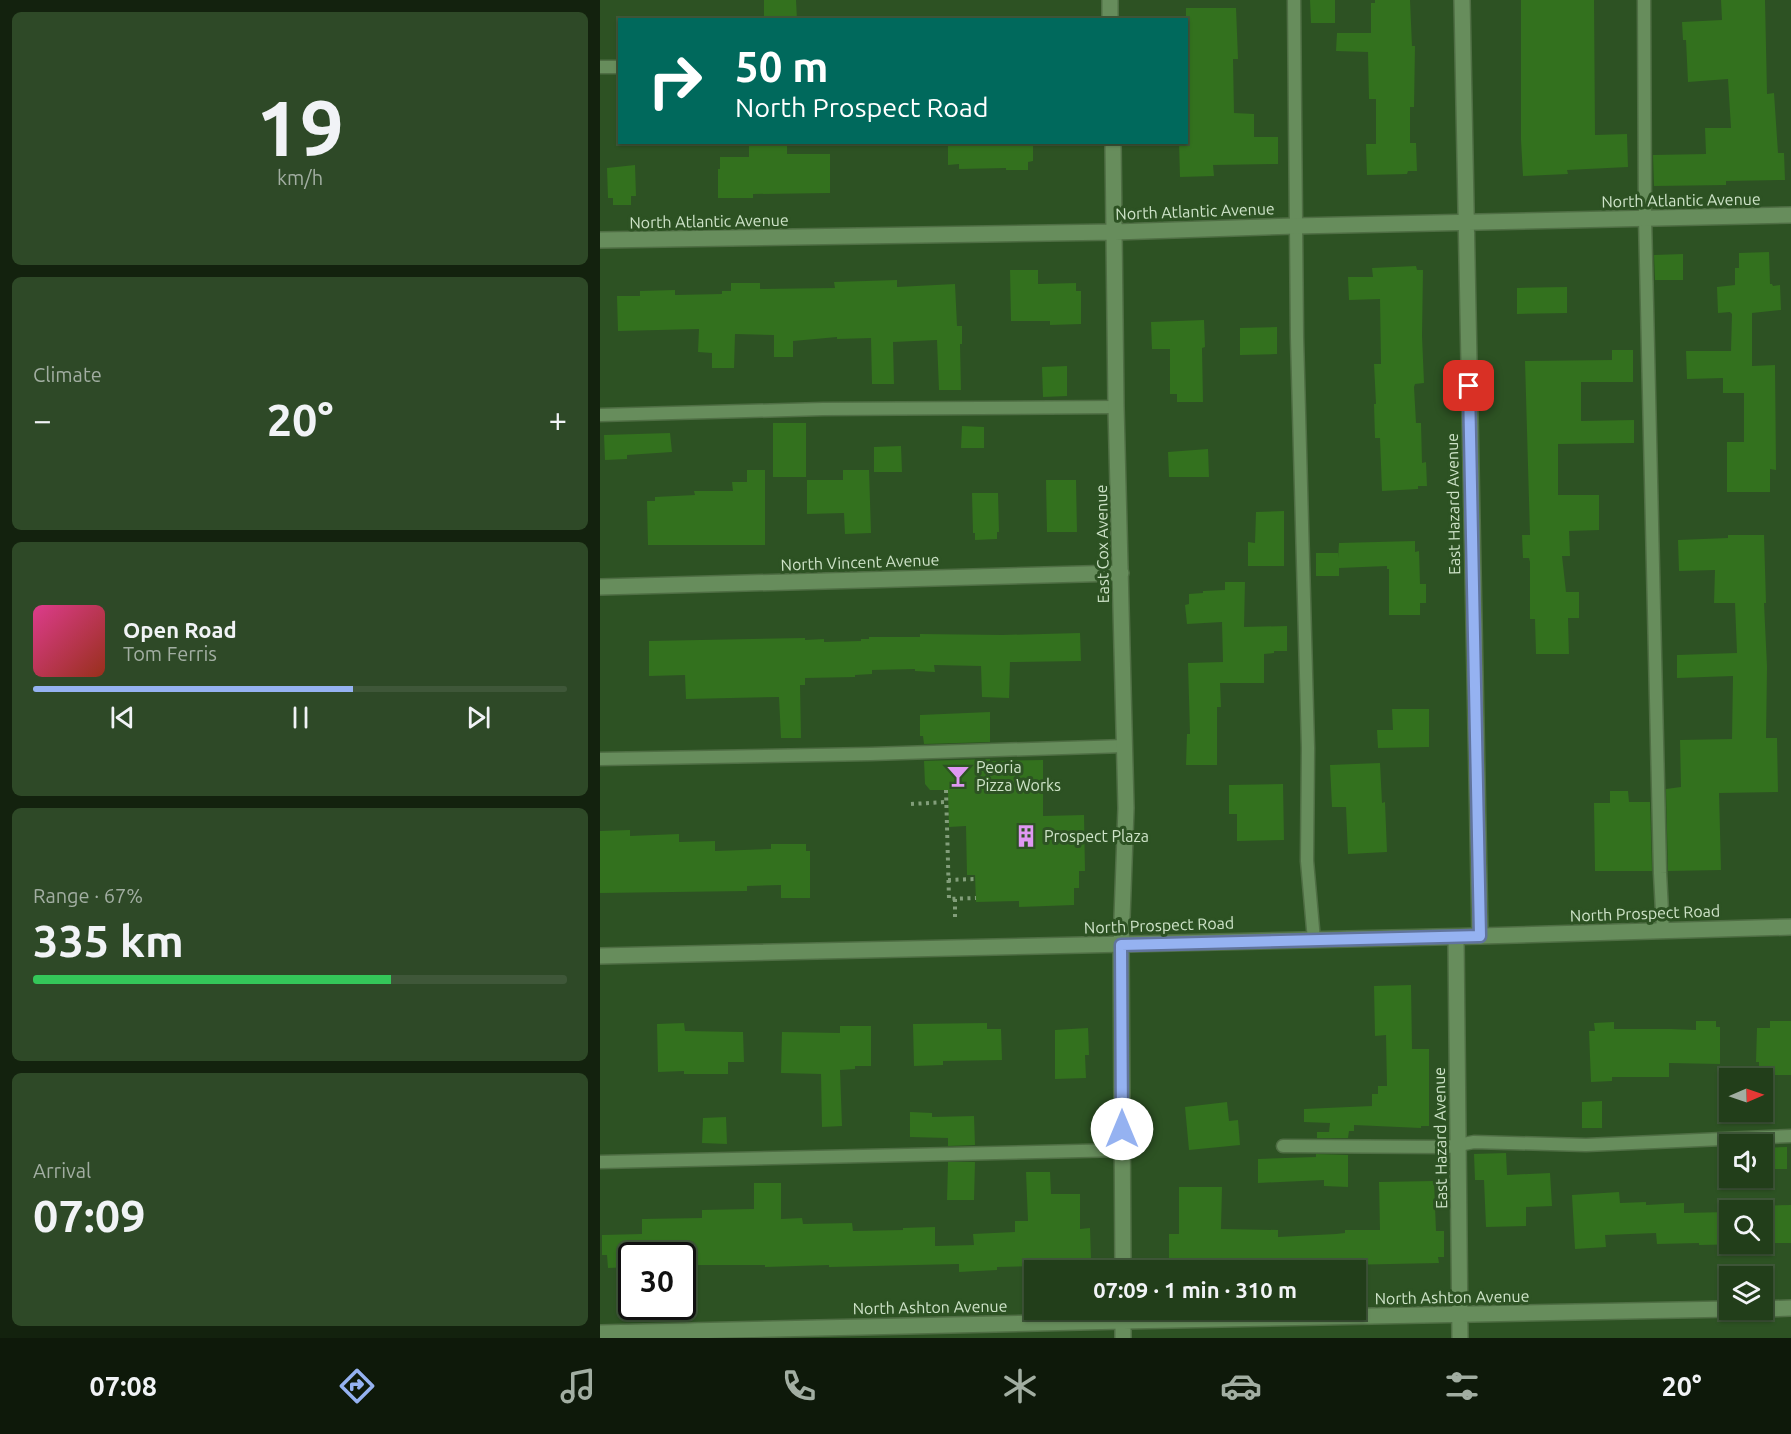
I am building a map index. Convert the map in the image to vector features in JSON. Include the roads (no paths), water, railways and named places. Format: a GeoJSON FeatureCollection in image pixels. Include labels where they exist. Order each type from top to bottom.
{"type":"FeatureCollection","features":[{"type":"Feature","properties":{"kind":"street"},"geometry":{"type":"LineString","coordinates":[[1110,0],[1110,18]]}},
{"type":"Feature","properties":{"kind":"street","name":"East Hazard Avenue"},"geometry":{"type":"LineString","coordinates":[[1462,0],[1480,936]]}},
{"type":"Feature","properties":{"kind":"street","name":"East Cox Avenue"},"geometry":{"type":"LineString","coordinates":[[1113,144],[1116,407],[1126,808],[1121,945],[1123,1260]]}},
{"type":"Feature","properties":{"kind":"street","name":"North Atlantic Avenue"},"geometry":{"type":"LineString","coordinates":[[600,240],[1114,232],[1791,215]]}},
{"type":"Feature","properties":{"kind":"street","name":"North Vincent Avenue"},"geometry":{"type":"LineString","coordinates":[[600,588],[1120,573]]}},
{"type":"Feature","properties":{"kind":"street","name":"North Prospect Road"},"geometry":{"type":"LineString","coordinates":[[600,956],[1456,937],[1791,927]]}},
{"type":"Feature","properties":{"kind":"street","name":"East Hazard Avenue"},"geometry":{"type":"LineString","coordinates":[[1456,937],[1460,1338]]}},
{"type":"Feature","properties":{"kind":"street"},"geometry":{"type":"LineString","coordinates":[[1773,1309],[1791,1308]]}},
{"type":"Feature","properties":{"kind":"street","name":"North Ashton Avenue"},"geometry":{"type":"LineString","coordinates":[[1366,1316],[1719,1310]]}},
{"type":"Feature","properties":{"kind":"street","name":"North Ashton Avenue"},"geometry":{"type":"LineString","coordinates":[[600,1333],[1024,1318]]}},
{"type":"Feature","properties":{"kind":"street"},"geometry":{"type":"LineString","coordinates":[[1123,1320],[1124,1338]]}},
{"type":"Feature","properties":{"kind":"lane"},"geometry":{"type":"LineString","coordinates":[[1294,0],[1295,226],[1308,748],[1307,861],[1314,940]]}},
{"type":"Feature","properties":{"kind":"lane"},"geometry":{"type":"LineString","coordinates":[[1644,0],[1645,218],[1659,861],[1663,931]]}},
{"type":"Feature","properties":{"kind":"lane"},"geometry":{"type":"LineString","coordinates":[[600,67],[618,67]]}},
{"type":"Feature","properties":{"kind":"lane"},"geometry":{"type":"LineString","coordinates":[[600,415],[823,409],[1116,407]]}},
{"type":"Feature","properties":{"kind":"lane"},"geometry":{"type":"LineString","coordinates":[[600,759],[1125,746]]}},
{"type":"Feature","properties":{"kind":"lane"},"geometry":{"type":"LineString","coordinates":[[1283,1146],[1448,1147],[1474,1142],[1586,1145],[1791,1136]]}},
{"type":"Feature","properties":{"kind":"lane"},"geometry":{"type":"LineString","coordinates":[[600,1162],[1122,1150]]}},
{"type":"Feature","properties":{"kind":"place","name":"Peoria Pizza Works"},"geometry":{"type":"Point","coordinates":[958,776]}},
{"type":"Feature","properties":{"kind":"place","name":"Prospect Plaza"},"geometry":{"type":"Point","coordinates":[1026,836]}}]}
